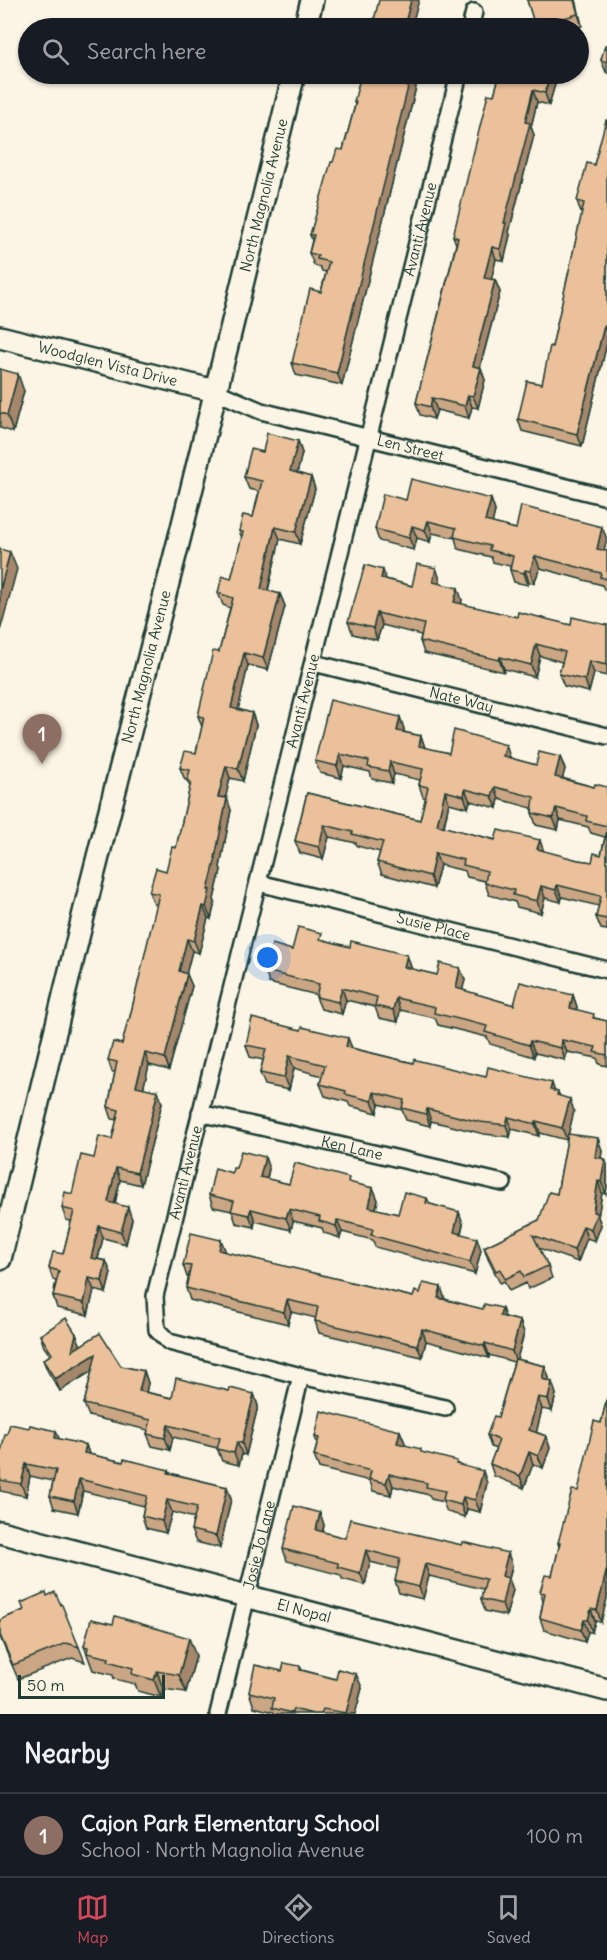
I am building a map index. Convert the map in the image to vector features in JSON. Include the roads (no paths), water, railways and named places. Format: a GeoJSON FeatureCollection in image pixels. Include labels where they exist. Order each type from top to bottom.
{"type":"FeatureCollection","features":[{"type":"Feature","properties":{"kind":"main road"},"geometry":{"type":"LineString","coordinates":[[308,18],[312,0]]}},
{"type":"Feature","properties":{"kind":"main road","name":"North Magnolia Avenue"},"geometry":{"type":"LineString","coordinates":[[0,1259],[91,884],[292,84]]}},
{"type":"Feature","properties":{"kind":"main road","name":"Woodglen Vista Drive"},"geometry":{"type":"LineString","coordinates":[[0,337],[215,391]]}},
{"type":"Feature","properties":{"kind":"main road","name":"El Nopal"},"geometry":{"type":"LineString","coordinates":[[0,1532],[607,1690]]}},
{"type":"Feature","properties":{"kind":"street"},"geometry":{"type":"LineString","coordinates":[[472,18],[474,12]]}},
{"type":"Feature","properties":{"kind":"street","name":"Avanti Avenue"},"geometry":{"type":"LineString","coordinates":[[301,1376],[169,1341],[158,1329],[155,1296],[457,84]]}},
{"type":"Feature","properties":{"kind":"street","name":"Len Street"},"geometry":{"type":"LineString","coordinates":[[215,391],[261,411],[607,497]]}},
{"type":"Feature","properties":{"kind":"street","name":"Nate Way"},"geometry":{"type":"LineString","coordinates":[[314,663],[607,736]]}},
{"type":"Feature","properties":{"kind":"street","name":"Susie Place"},"geometry":{"type":"LineString","coordinates":[[259,883],[607,970]]}},
{"type":"Feature","properties":{"kind":"street","name":"Ken Lane"},"geometry":{"type":"LineString","coordinates":[[200,1113],[503,1184]]}},
{"type":"Feature","properties":{"kind":"street"},"geometry":{"type":"LineString","coordinates":[[301,1376],[445,1408]]}},
{"type":"Feature","properties":{"kind":"street","name":"Josie Jo Lane"},"geometry":{"type":"LineString","coordinates":[[218,1714],[301,1376]]}},
{"type":"Feature","properties":{"kind":"place","name":"Cajon Park Elementary School"},"geometry":{"type":"Point","coordinates":[42,764]}}]}
